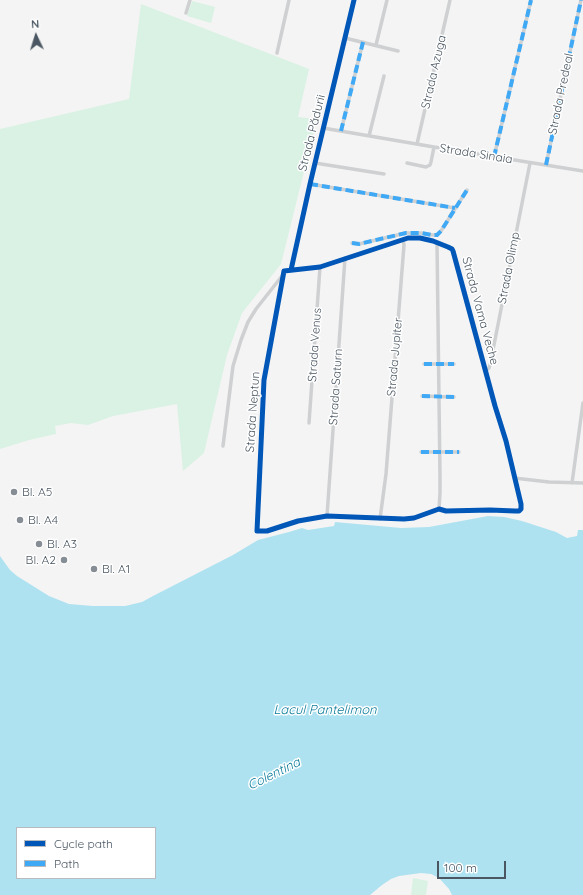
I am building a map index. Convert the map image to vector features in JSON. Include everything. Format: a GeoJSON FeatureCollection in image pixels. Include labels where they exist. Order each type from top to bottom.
{"type":"FeatureCollection","features":[{"type":"Feature","properties":{"kind":"street"},"geometry":{"type":"LineString","coordinates":[[186,13],[190,0]]}},
{"type":"Feature","properties":{"kind":"street"},"geometry":{"type":"LineString","coordinates":[[277,53],[289,0]]}},
{"type":"Feature","properties":{"kind":"street","name":"Strada Pădurii"},"geometry":{"type":"LineString","coordinates":[[290,270],[354,0]]}},
{"type":"Feature","properties":{"kind":"street"},"geometry":{"type":"LineString","coordinates":[[376,45],[387,0]]}},
{"type":"Feature","properties":{"kind":"street","name":"Strada Azuga"},"geometry":{"type":"LineString","coordinates":[[417,144],[450,0]]}},
{"type":"Feature","properties":{"kind":"street"},"geometry":{"type":"LineString","coordinates":[[494,157],[532,0]]}},
{"type":"Feature","properties":{"kind":"street","name":"Strada Predeal"},"geometry":{"type":"LineString","coordinates":[[546,165],[581,0]]}},
{"type":"Feature","properties":{"kind":"street"},"geometry":{"type":"LineString","coordinates":[[345,38],[398,51]]}},
{"type":"Feature","properties":{"kind":"street"},"geometry":{"type":"LineString","coordinates":[[341,131],[363,42]]}},
{"type":"Feature","properties":{"kind":"street"},"geometry":{"type":"LineString","coordinates":[[369,136],[384,76]]}},
{"type":"Feature","properties":{"kind":"street","name":"Strada Sinaia"},"geometry":{"type":"LineString","coordinates":[[323,128],[583,171]]}},
{"type":"Feature","properties":{"kind":"street"},"geometry":{"type":"LineString","coordinates":[[407,164],[430,165],[434,147]]}},
{"type":"Feature","properties":{"kind":"street"},"geometry":{"type":"LineString","coordinates":[[315,163],[384,174]]}},
{"type":"Feature","properties":{"kind":"street","name":"Strada Olimp"},"geometry":{"type":"LineString","coordinates":[[485,371],[490,365],[530,163]]}},
{"type":"Feature","properties":{"kind":"street"},"geometry":{"type":"LineString","coordinates":[[310,184],[455,208]]}},
{"type":"Feature","properties":{"kind":"street"},"geometry":{"type":"LineString","coordinates":[[352,243],[359,244],[406,233],[437,235],[466,190]]}},
{"type":"Feature","properties":{"kind":"street","name":"Strada Vama Veche"},"geometry":{"type":"LineString","coordinates":[[284,273],[290,270],[320,267],[403,239],[420,238],[437,242],[453,251],[485,371],[506,441],[522,507],[519,511],[446,511],[439,509]]}},
{"type":"Feature","properties":{"kind":"street","name":"Strada Jupiter"},"geometry":{"type":"LineString","coordinates":[[380,519],[386,474],[404,245],[403,239]]}},
{"type":"Feature","properties":{"kind":"street"},"geometry":{"type":"LineString","coordinates":[[327,516],[404,519],[414,518],[439,509],[440,452],[437,242]]}},
{"type":"Feature","properties":{"kind":"street","name":"Strada Saturn"},"geometry":{"type":"LineString","coordinates":[[327,516],[346,258]]}},
{"type":"Feature","properties":{"kind":"street","name":"Strada Venus"},"geometry":{"type":"LineString","coordinates":[[309,423],[320,267]]}},
{"type":"Feature","properties":{"kind":"street"},"geometry":{"type":"LineString","coordinates":[[223,446],[233,366],[241,340],[248,322],[256,309],[284,273]]}},
{"type":"Feature","properties":{"kind":"street","name":"Strada Neptun"},"geometry":{"type":"LineString","coordinates":[[284,273],[264,380],[257,531],[267,531],[298,521],[327,516]]}},
{"type":"Feature","properties":{"kind":"street"},"geometry":{"type":"LineString","coordinates":[[424,364],[454,364]]}},
{"type":"Feature","properties":{"kind":"street"},"geometry":{"type":"LineString","coordinates":[[422,396],[454,397]]}},
{"type":"Feature","properties":{"kind":"street"},"geometry":{"type":"LineString","coordinates":[[572,483],[583,402]]}},
{"type":"Feature","properties":{"kind":"street"},"geometry":{"type":"LineString","coordinates":[[421,452],[459,452]]}},
{"type":"Feature","properties":{"kind":"street"},"geometry":{"type":"LineString","coordinates":[[514,478],[583,484]]}},
{"type":"Feature","properties":{"kind":"green space"},"geometry":{"type":"Polygon","coordinates":[[[192,1],[215,7],[211,23],[187,16],[192,1]]]}},
{"type":"Feature","properties":{"kind":"green space"},"geometry":{"type":"Polygon","coordinates":[[[141,4],[309,69],[298,117],[317,119],[281,264],[242,313],[227,355],[204,453],[183,471],[177,404],[113,416],[88,425],[71,423],[55,426],[56,434],[0,449],[0,129],[129,99],[141,4]]]}},
{"type":"Feature","properties":{"kind":"green space"},"geometry":{"type":"Polygon","coordinates":[[[413,878],[428,881],[426,895],[411,895],[413,878]]]}},
{"type":"Feature","properties":{"kind":"water","name":"Lacul Pantelimon"},"geometry":{"type":"Polygon","coordinates":[[[488,516],[504,517],[522,521],[556,532],[567,538],[577,536],[578,530],[583,530],[583,895],[452,895],[449,889],[439,878],[431,874],[421,873],[399,876],[391,879],[370,895],[0,895],[0,556],[10,570],[17,576],[49,596],[69,604],[125,606],[142,602],[233,555],[258,540],[302,528],[308,530],[334,526],[335,522],[401,528],[429,527],[488,516]]]}},
{"type":"Feature","properties":{"kind":"marked path"},"geometry":{"type":"LineString","coordinates":[[494,157],[531,0]]}},
{"type":"Feature","properties":{"kind":"marked path"},"geometry":{"type":"LineString","coordinates":[[546,165],[581,0]]}},
{"type":"Feature","properties":{"kind":"marked path"},"geometry":{"type":"LineString","coordinates":[[341,131],[363,42]]}},
{"type":"Feature","properties":{"kind":"marked path"},"geometry":{"type":"LineString","coordinates":[[310,184],[455,208]]}},
{"type":"Feature","properties":{"kind":"marked path"},"geometry":{"type":"LineString","coordinates":[[352,243],[359,244],[406,233],[437,235],[467,190]]}},
{"type":"Feature","properties":{"kind":"marked path"},"geometry":{"type":"LineString","coordinates":[[424,364],[454,364]]}},
{"type":"Feature","properties":{"kind":"marked path"},"geometry":{"type":"LineString","coordinates":[[422,396],[454,397]]}},
{"type":"Feature","properties":{"kind":"marked path"},"geometry":{"type":"LineString","coordinates":[[421,452],[459,452]]}},
{"type":"Feature","properties":{"kind":"cycle path"},"geometry":{"type":"LineString","coordinates":[[291,270],[354,0]]}},
{"type":"Feature","properties":{"kind":"cycle path"},"geometry":{"type":"LineString","coordinates":[[408,238],[420,238],[433,241],[448,247],[453,251],[506,441],[521,509],[519,511],[446,511],[439,509],[414,518],[404,519],[327,516],[298,521],[267,531],[257,531],[264,380],[284,271],[320,267],[408,238]]}},
{"type":"Feature","properties":{"kind":"place","name":"Bl. A5"},"geometry":{"type":"Point","coordinates":[14,492]}},
{"type":"Feature","properties":{"kind":"place","name":"Bl. A4"},"geometry":{"type":"Point","coordinates":[20,520]}},
{"type":"Feature","properties":{"kind":"place","name":"Bl. A3"},"geometry":{"type":"Point","coordinates":[39,544]}},
{"type":"Feature","properties":{"kind":"place","name":"Bl. A2"},"geometry":{"type":"Point","coordinates":[64,560]}},
{"type":"Feature","properties":{"kind":"place","name":"Bl. A1"},"geometry":{"type":"Point","coordinates":[94,569]}},
{"type":"Feature","properties":{"kind":"water label","name":"Colentina"},"geometry":{"type":"Point","coordinates":[274,774]}}]}
